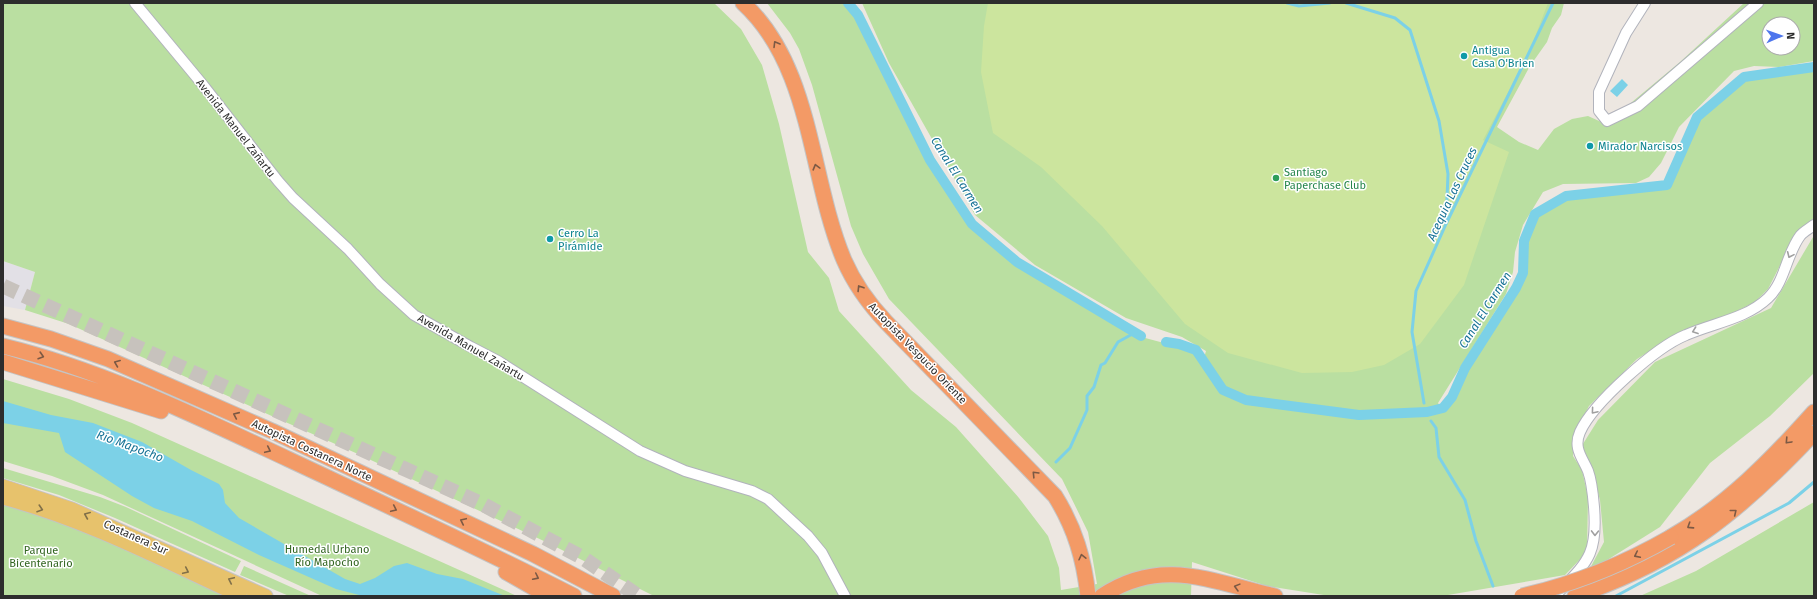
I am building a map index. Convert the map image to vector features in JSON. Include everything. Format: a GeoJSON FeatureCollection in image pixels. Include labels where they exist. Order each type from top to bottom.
{"type":"FeatureCollection","features":[{"type":"Feature","properties":{"kind":"highway","name":"Autopista Vespucio Oriente"},"geometry":{"type":"LineString","coordinates":[[743,3],[768,31],[788,69],[801,110],[829,214],[849,270],[865,297],[886,322],[1055,496],[1079,544],[1088,596]]}},
{"type":"Feature","properties":{"kind":"highway","name":"Autopista Costanera Norte"},"geometry":{"type":"LineString","coordinates":[[3,326],[57,341],[124,366],[286,437],[498,537],[579,577],[613,596]]}},
{"type":"Feature","properties":{"kind":"highway","name":"Autopista Costanera Norte"},"geometry":{"type":"LineString","coordinates":[[3,346],[79,369],[208,422],[450,535],[574,596]]}},
{"type":"Feature","properties":{"kind":"highway"},"geometry":{"type":"LineString","coordinates":[[3,362],[31,369],[146,407],[208,422]]}},
{"type":"Feature","properties":{"kind":"highway"},"geometry":{"type":"LineString","coordinates":[[1575,596],[1629,575],[1675,544],[1706,515],[1745,484],[1774,456],[1814,412]]}},
{"type":"Feature","properties":{"kind":"highway"},"geometry":{"type":"LineString","coordinates":[[1522,596],[1565,584],[1599,572],[1675,544],[1713,528],[1746,501],[1785,464],[1814,433]]}},
{"type":"Feature","properties":{"kind":"highway"},"geometry":{"type":"LineString","coordinates":[[450,535],[482,557],[548,596]]}},
{"type":"Feature","properties":{"kind":"highway"},"geometry":{"type":"LineString","coordinates":[[1102,596],[1119,586],[1150,576],[1186,574],[1275,596]]}},
{"type":"Feature","properties":{"kind":"highway"},"geometry":{"type":"LineString","coordinates":[[579,577],[623,596]]}},
{"type":"Feature","properties":{"kind":"main road","name":"Costanera Sur"},"geometry":{"type":"LineString","coordinates":[[3,486],[72,509],[266,596]]}},
{"type":"Feature","properties":{"kind":"main road","name":"Costanera Sur"},"geometry":{"type":"LineString","coordinates":[[3,498],[80,524],[240,596]]}},
{"type":"Feature","properties":{"kind":"street","name":"Avenida Manuel Zañartu"},"geometry":{"type":"LineString","coordinates":[[134,3],[203,85],[293,198],[348,249],[380,284],[414,315],[498,361],[640,451],[685,471],[752,491],[768,499],[794,521],[822,553],[845,596]]}},
{"type":"Feature","properties":{"kind":"street"},"geometry":{"type":"LineString","coordinates":[[1645,3],[1626,33],[1599,92],[1599,111],[1607,120],[1638,106],[1758,3]]}},
{"type":"Feature","properties":{"kind":"street"},"geometry":{"type":"LineString","coordinates":[[1555,596],[1585,563],[1595,541],[1595,514],[1591,482],[1588,470],[1579,455],[1577,441],[1592,412],[1652,354],[1664,346],[1685,335],[1739,317],[1769,298],[1778,284],[1800,236],[1814,225]]}},
{"type":"Feature","properties":{"kind":"shaded area"},"geometry":{"type":"Polygon","coordinates":[[[3,261],[35,272],[25,310],[3,306],[3,261]]]}},
{"type":"Feature","properties":{"kind":"green space"},"geometry":{"type":"Polygon","coordinates":[[[3,3],[714,3],[741,29],[762,65],[779,124],[808,252],[829,278],[839,311],[911,390],[956,427],[1019,498],[1048,536],[1059,568],[1061,590],[1097,584],[1088,532],[1062,479],[889,299],[863,254],[851,226],[812,85],[799,49],[790,33],[767,3],[844,3],[855,17],[927,161],[970,226],[1016,264],[1134,335],[1194,351],[1202,365],[1206,351],[1182,337],[1126,318],[1035,265],[975,215],[889,63],[862,3],[1564,3],[1561,15],[1552,28],[1547,42],[1530,66],[1497,127],[1519,142],[1538,150],[1554,129],[1572,119],[1588,116],[1608,125],[1626,107],[1680,62],[1744,3],[1814,3],[1814,61],[1779,67],[1754,66],[1734,71],[1679,127],[1661,163],[1649,177],[1636,183],[1563,184],[1543,192],[1523,225],[1515,252],[1513,272],[1506,294],[1438,403],[1443,411],[1455,398],[1467,369],[1519,289],[1526,274],[1527,241],[1538,216],[1567,199],[1669,188],[1700,119],[1745,80],[1814,70],[1814,218],[1797,232],[1768,289],[1755,302],[1731,314],[1678,333],[1637,359],[1589,406],[1574,436],[1573,456],[1582,470],[1588,497],[1587,552],[1565,575],[1442,596],[1330,596],[1267,586],[1192,562],[1191,596],[654,596],[546,542],[358,454],[69,324],[25,310],[35,272],[3,261],[3,3]]]}},
{"type":"Feature","properties":{"kind":"green space","name":"Santiago Paperchase Club"},"geometry":{"type":"Polygon","coordinates":[[[988,3],[1548,3],[1530,50],[1483,140],[1509,152],[1464,285],[1420,344],[1384,365],[1352,372],[1302,373],[1228,353],[1185,324],[1102,226],[1041,167],[993,133],[981,72],[984,26],[988,3]]]}},
{"type":"Feature","properties":{"kind":"green space"},"geometry":{"type":"Polygon","coordinates":[[[1813,237],[1814,373],[1770,416],[1710,463],[1660,527],[1588,572],[1604,542],[1600,500],[1594,478],[1581,447],[1598,420],[1655,362],[1771,308],[1813,237]]]}},
{"type":"Feature","properties":{"kind":"green space","name":"Humedal Urbano Río Mapocho"},"geometry":{"type":"Polygon","coordinates":[[[3,379],[69,399],[132,423],[517,596],[322,596],[103,495],[52,476],[3,461],[3,379]]]}},
{"type":"Feature","properties":{"kind":"green space"},"geometry":{"type":"Polygon","coordinates":[[[3,468],[100,497],[126,507],[241,561],[235,572],[115,518],[59,495],[3,478],[3,468]]]}},
{"type":"Feature","properties":{"kind":"green space"},"geometry":{"type":"Polygon","coordinates":[[[1814,502],[1814,596],[1640,596],[1696,571],[1814,502]]]}},
{"type":"Feature","properties":{"kind":"green space","name":"Parque Bicentenario"},"geometry":{"type":"Polygon","coordinates":[[[3,504],[89,534],[229,596],[3,596],[3,504]]]}},
{"type":"Feature","properties":{"kind":"green space"},"geometry":{"type":"Polygon","coordinates":[[[244,566],[311,596],[289,596],[240,575],[244,566]]]}},
{"type":"Feature","properties":{"kind":"water"},"geometry":{"type":"Polygon","coordinates":[[[1622,79],[1628,85],[1617,97],[1610,91],[1622,79]]]}},
{"type":"Feature","properties":{"kind":"water","name":"Río Mapocho"},"geometry":{"type":"Polygon","coordinates":[[[3,401],[51,415],[93,423],[142,442],[219,484],[223,490],[225,503],[239,518],[345,579],[360,584],[375,578],[394,566],[407,563],[437,574],[463,579],[505,596],[363,596],[336,589],[259,555],[192,521],[154,508],[132,496],[65,452],[59,433],[3,423],[3,401]]]}},
{"type":"Feature","properties":{"kind":"waterway","name":"Canal El Carmen"},"geometry":{"type":"LineString","coordinates":[[848,3],[858,15],[930,160],[972,224],[1017,262],[1141,336]]}},
{"type":"Feature","properties":{"kind":"waterway"},"geometry":{"type":"LineString","coordinates":[[1287,3],[1299,6],[1330,3]]}},
{"type":"Feature","properties":{"kind":"waterway"},"geometry":{"type":"LineString","coordinates":[[1346,3],[1395,18],[1410,30],[1439,121],[1448,174],[1446,223]]}},
{"type":"Feature","properties":{"kind":"waterway","name":"Acequia Las Cruces"},"geometry":{"type":"LineString","coordinates":[[1424,403],[1412,332],[1416,291],[1446,224],[1553,3]]}},
{"type":"Feature","properties":{"kind":"waterway","name":"Canal El Carmen"},"geometry":{"type":"LineString","coordinates":[[1166,342],[1179,344],[1196,350],[1223,390],[1246,400],[1359,415],[1427,412],[1443,408],[1452,397],[1465,368],[1516,288],[1523,273],[1524,241],[1535,214],[1566,196],[1667,185],[1697,117],[1744,77],[1814,67]]}},
{"type":"Feature","properties":{"kind":"waterway"},"geometry":{"type":"LineString","coordinates":[[1056,462],[1070,448],[1087,410],[1087,396],[1094,387],[1101,365],[1105,363],[1118,342],[1136,332]]}},
{"type":"Feature","properties":{"kind":"waterway"},"geometry":{"type":"LineString","coordinates":[[1431,421],[1436,428],[1439,457],[1465,500],[1476,541],[1493,586]]}},
{"type":"Feature","properties":{"kind":"waterway"},"geometry":{"type":"LineString","coordinates":[[1616,596],[1789,503],[1814,482]]}},
{"type":"Feature","properties":{"kind":"tunnel"},"geometry":{"type":"LineString","coordinates":[[3,286],[484,505],[583,558],[638,596]]}},
{"type":"Feature","properties":{"kind":"place","name":"Antigua Casa O'Brien"},"geometry":{"type":"Point","coordinates":[1464,56]}},
{"type":"Feature","properties":{"kind":"place","name":"Mirador Narcisos"},"geometry":{"type":"Point","coordinates":[1590,146]}},
{"type":"Feature","properties":{"kind":"place","name":"Santiago Paperchase Club"},"geometry":{"type":"Point","coordinates":[1276,178]}},
{"type":"Feature","properties":{"kind":"place","name":"Cerro La Pirámide"},"geometry":{"type":"Point","coordinates":[550,239]}}]}
